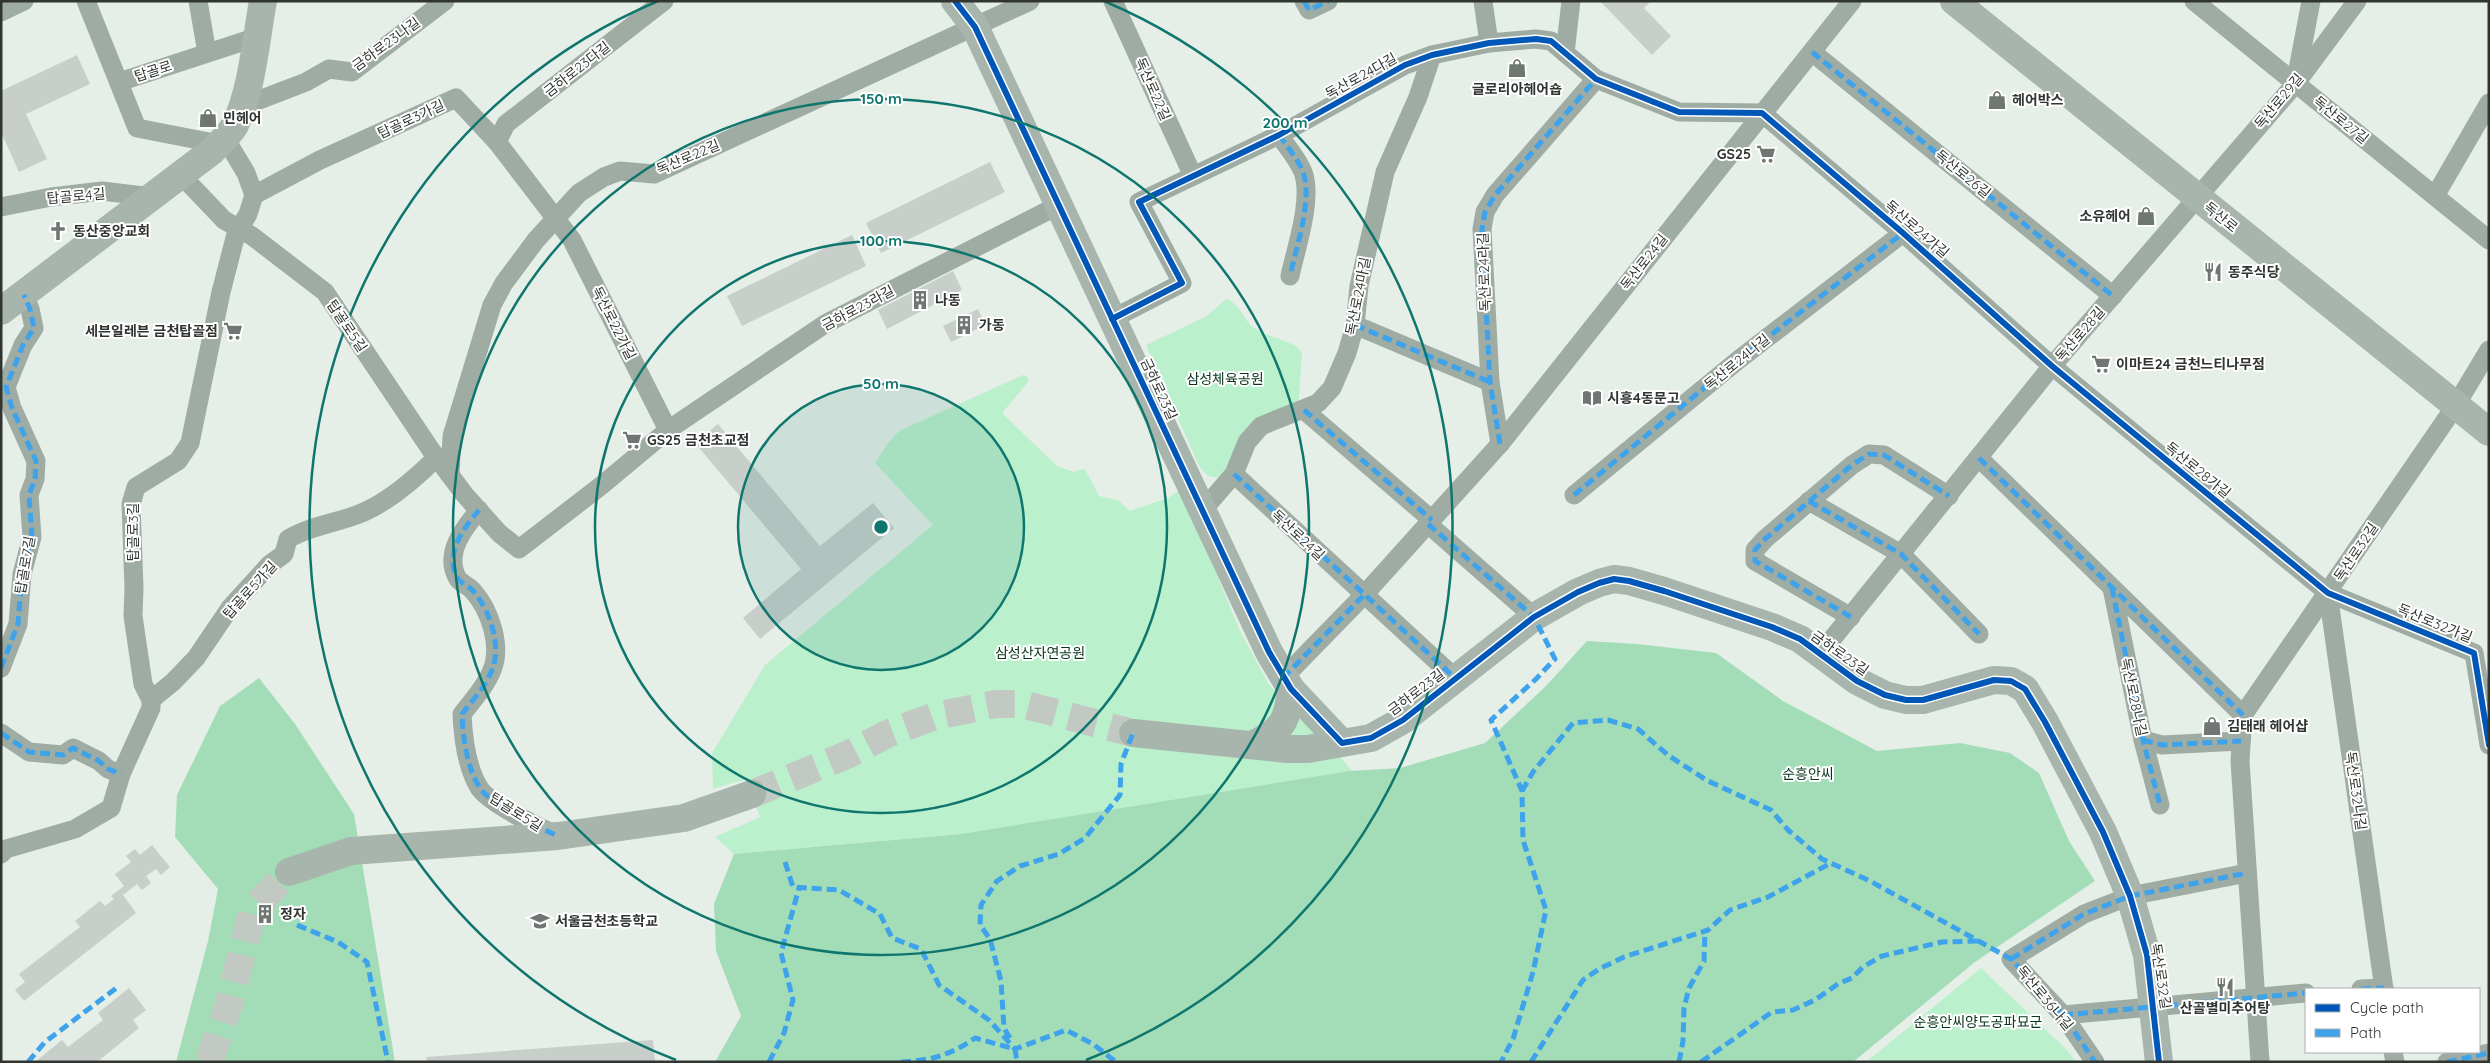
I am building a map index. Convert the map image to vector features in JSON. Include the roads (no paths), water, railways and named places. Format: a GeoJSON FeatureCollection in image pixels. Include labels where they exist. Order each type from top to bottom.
{"type":"FeatureCollection","features":[{"type":"Feature","properties":{"kind":"street"},"geometry":{"type":"LineString","coordinates":[[1,12],[24,1]]}},
{"type":"Feature","properties":{"kind":"street"},"geometry":{"type":"LineString","coordinates":[[86,1],[119,82]]}},
{"type":"Feature","properties":{"kind":"street"},"geometry":{"type":"LineString","coordinates":[[198,1],[207,53]]}},
{"type":"Feature","properties":{"kind":"street"},"geometry":{"type":"LineString","coordinates":[[1,310],[24,295],[152,198],[222,141],[235,124],[249,81],[262,1]]}},
{"type":"Feature","properties":{"kind":"street","name":"금하로23나길"},"geometry":{"type":"LineString","coordinates":[[241,107],[306,82],[329,69],[352,72],[445,1]]}},
{"type":"Feature","properties":{"kind":"street","name":"금하로23다길"},"geometry":{"type":"LineString","coordinates":[[497,142],[506,124],[664,1]]}},
{"type":"Feature","properties":{"kind":"street","name":"금하로23길"},"geometry":{"type":"LineString","coordinates":[[955,1],[976,27],[1268,652],[1287,684],[1342,742],[1372,738],[1395,725],[1534,618],[1578,592],[1600,582],[1614,579],[1629,581],[1772,627],[1800,640],[1857,681],[1885,695],[1906,700],[1937,698],[1994,680],[2011,681],[2024,689],[2046,722],[2103,832],[2130,896]]}},
{"type":"Feature","properties":{"kind":"street","name":"독산로22길"},"geometry":{"type":"LineString","coordinates":[[450,474],[452,436],[492,305],[516,265],[579,193],[604,177],[620,171],[654,174],[1030,1]]}},
{"type":"Feature","properties":{"kind":"street","name":"독산로22길"},"geometry":{"type":"LineString","coordinates":[[1113,1],[1193,176]]}},
{"type":"Feature","properties":{"kind":"street"},"geometry":{"type":"LineString","coordinates":[[1307,6],[1328,1]]}},
{"type":"Feature","properties":{"kind":"street"},"geometry":{"type":"LineString","coordinates":[[1483,1],[1489,43]]}},
{"type":"Feature","properties":{"kind":"street"},"geometry":{"type":"LineString","coordinates":[[1565,53],[1571,1]]}},
{"type":"Feature","properties":{"kind":"street","name":"독산로24길"},"geometry":{"type":"LineString","coordinates":[[1287,684],[1363,596],[1500,444],[1852,1]]}},
{"type":"Feature","properties":{"kind":"street","name":"독산로"},"geometry":{"type":"LineString","coordinates":[[1954,1],[2489,432]]}},
{"type":"Feature","properties":{"kind":"street","name":"독산로27길"},"geometry":{"type":"LineString","coordinates":[[2194,1],[2489,240]]}},
{"type":"Feature","properties":{"kind":"street"},"geometry":{"type":"LineString","coordinates":[[2296,83],[2310,1]]}},
{"type":"Feature","properties":{"kind":"street","name":"독산로29길"},"geometry":{"type":"LineString","coordinates":[[2196,197],[2296,83],[2357,1]]}},
{"type":"Feature","properties":{"kind":"street","name":"탑골로"},"geometry":{"type":"LineString","coordinates":[[222,141],[137,128],[119,82],[257,37]]}},
{"type":"Feature","properties":{"kind":"street","name":"독산로24다길"},"geometry":{"type":"LineString","coordinates":[[1112,319],[1182,283],[1139,202],[1280,135],[1405,65],[1432,55],[1489,43],[1536,39],[1551,41],[1596,79],[1679,112],[1762,113]]}},
{"type":"Feature","properties":{"kind":"street","name":"독산로26길"},"geometry":{"type":"LineString","coordinates":[[1812,52],[2113,296]]}},
{"type":"Feature","properties":{"kind":"street","name":"독산로24마길"},"geometry":{"type":"LineString","coordinates":[[1202,511],[1234,474],[1247,442],[1261,426],[1318,403],[1332,388],[1347,353],[1355,324],[1359,286],[1385,172],[1418,97],[1432,55]]}},
{"type":"Feature","properties":{"kind":"street","name":"독산로24라길"},"geometry":{"type":"LineString","coordinates":[[1500,444],[1490,382],[1482,229],[1485,212],[1495,195],[1596,79]]}},
{"type":"Feature","properties":{"kind":"street","name":"탑골로3가길"},"geometry":{"type":"LineString","coordinates":[[254,195],[320,160],[456,98],[497,142],[556,218]]}},
{"type":"Feature","properties":{"kind":"street"},"geometry":{"type":"LineString","coordinates":[[2434,196],[2489,103]]}},
{"type":"Feature","properties":{"kind":"street","name":"독산로24가길"},"geometry":{"type":"LineString","coordinates":[[1762,113],[1903,233],[2052,366]]}},
{"type":"Feature","properties":{"kind":"street"},"geometry":{"type":"LineString","coordinates":[[1280,135],[1303,172],[1306,190],[1303,221],[1290,276]]}},
{"type":"Feature","properties":{"kind":"street"},"geometry":{"type":"LineString","coordinates":[[222,141],[246,173],[254,195]]}},
{"type":"Feature","properties":{"kind":"street","name":"탑골로5길"},"geometry":{"type":"LineString","coordinates":[[182,174],[224,220],[240,227],[324,292],[437,457],[499,533],[519,549],[602,485],[668,430]]}},
{"type":"Feature","properties":{"kind":"street","name":"탑골로4길"},"geometry":{"type":"LineString","coordinates":[[1,207],[51,196],[102,191],[152,198]]}},
{"type":"Feature","properties":{"kind":"street","name":"탑골로3길"},"geometry":{"type":"LineString","coordinates":[[151,700],[143,684],[132,616],[134,588],[131,504],[136,487],[178,461],[190,443],[221,292],[236,234],[248,214],[254,195]]}},
{"type":"Feature","properties":{"kind":"street","name":"독산로28길"},"geometry":{"type":"LineString","coordinates":[[1820,654],[2052,366],[2196,197]]}},
{"type":"Feature","properties":{"kind":"street","name":"금하로23라길"},"geometry":{"type":"LineString","coordinates":[[668,430],[825,324],[1058,205]]}},
{"type":"Feature","properties":{"kind":"street","name":"독산로22가길"},"geometry":{"type":"LineString","coordinates":[[556,218],[572,240],[668,430]]}},
{"type":"Feature","properties":{"kind":"street","name":"독산로24나길"},"geometry":{"type":"LineString","coordinates":[[1574,495],[1737,362],[1903,233]]}},
{"type":"Feature","properties":{"kind":"street","name":"탑골로7길"},"geometry":{"type":"LineString","coordinates":[[1,668],[18,624],[22,574],[32,537],[29,495],[35,478],[36,461],[21,429],[6,387],[23,345],[34,328],[30,309],[24,295]]}},
{"type":"Feature","properties":{"kind":"street"},"geometry":{"type":"LineString","coordinates":[[1355,324],[1490,382]]}},
{"type":"Feature","properties":{"kind":"street","name":"독산로32길"},"geometry":{"type":"LineString","coordinates":[[2243,715],[2456,405],[2489,350]]}},
{"type":"Feature","properties":{"kind":"street","name":"독산로28가길"},"geometry":{"type":"LineString","coordinates":[[2052,366],[2328,593]]}},
{"type":"Feature","properties":{"kind":"street"},"geometry":{"type":"LineString","coordinates":[[1304,410],[1534,618]]}},
{"type":"Feature","properties":{"kind":"street"},"geometry":{"type":"LineString","coordinates":[[1851,617],[1754,561],[1755,550],[1765,539],[1852,464],[1869,454],[1884,455],[1949,496]]}},
{"type":"Feature","properties":{"kind":"street","name":"탑골로5가길"},"geometry":{"type":"LineString","coordinates":[[151,700],[173,682],[196,658],[230,608],[269,565],[284,554],[288,539],[300,532],[364,512],[396,492],[437,457]]}},
{"type":"Feature","properties":{"kind":"street"},"geometry":{"type":"LineString","coordinates":[[1979,458],[2243,715],[2240,761],[2260,1062]]}},
{"type":"Feature","properties":{"kind":"street","name":"독산로24길"},"geometry":{"type":"LineString","coordinates":[[1234,474],[1363,596],[1455,678]]}},
{"type":"Feature","properties":{"kind":"street"},"geometry":{"type":"LineString","coordinates":[[1809,501],[1901,554],[1979,634]]}},
{"type":"Feature","properties":{"kind":"street","name":"탑골로5길"},"geometry":{"type":"LineString","coordinates":[[479,510],[464,527],[456,542],[453,560],[458,579],[474,591],[497,637],[492,670],[462,714],[463,729],[471,766],[481,790],[525,821],[558,836],[684,818],[752,794]]}},
{"type":"Feature","properties":{"kind":"street","name":"독산로28나길"},"geometry":{"type":"LineString","coordinates":[[2112,588],[2143,740],[2160,805]]}},
{"type":"Feature","properties":{"kind":"street","name":"독산로32가길"},"geometry":{"type":"LineString","coordinates":[[2328,593],[2474,653],[2489,745]]}},
{"type":"Feature","properties":{"kind":"street","name":"독산로32나길"},"geometry":{"type":"LineString","coordinates":[[2328,593],[2384,988]]}},
{"type":"Feature","properties":{"kind":"street"},"geometry":{"type":"LineString","coordinates":[[1252,745],[1269,737],[1283,724],[1289,713],[1287,684]]}},
{"type":"Feature","properties":{"kind":"street"},"geometry":{"type":"LineString","coordinates":[[1,854],[6,849],[75,829],[111,808],[121,774],[151,708],[151,700]]}},
{"type":"Feature","properties":{"kind":"street"},"geometry":{"type":"LineString","coordinates":[[1,733],[30,752],[63,755],[73,748],[99,760],[108,769],[121,774]]}},
{"type":"Feature","properties":{"kind":"street"},"geometry":{"type":"LineString","coordinates":[[1133,733],[1308,749],[1342,742]]}},
{"type":"Feature","properties":{"kind":"street"},"geometry":{"type":"LineString","coordinates":[[2143,740],[2162,745],[2241,741]]}},
{"type":"Feature","properties":{"kind":"street"},"geometry":{"type":"LineString","coordinates":[[289,872],[351,851],[558,836]]}},
{"type":"Feature","properties":{"kind":"street"},"geometry":{"type":"LineString","coordinates":[[2130,896],[2247,874]]}},
{"type":"Feature","properties":{"kind":"street","name":"독산로32길"},"geometry":{"type":"LineString","coordinates":[[2130,896],[2147,955],[2159,1062]]}},
{"type":"Feature","properties":{"kind":"street","name":"독산로36나길"},"geometry":{"type":"LineString","coordinates":[[2095,1062],[2063,1015],[2011,958],[2084,914],[2130,896]]}},
{"type":"Feature","properties":{"kind":"street","name":"독산로32길"},"geometry":{"type":"LineString","coordinates":[[2063,1015],[2305,993]]}},
{"type":"Feature","properties":{"kind":"street"},"geometry":{"type":"LineString","coordinates":[[2447,1062],[2489,1053]]}},
{"type":"Feature","properties":{"kind":"tunnel"},"geometry":{"type":"LineString","coordinates":[[752,794],[849,754],[887,734],[935,716],[996,704],[1022,704],[1133,733]]}},
{"type":"Feature","properties":{"kind":"tunnel"},"geometry":{"type":"LineString","coordinates":[[209,1062],[229,1004],[253,909],[289,872]]}},
{"type":"Feature","properties":{"kind":"place","name":"글로리아헤어숍"},"geometry":{"type":"Point","coordinates":[1517,68]}},
{"type":"Feature","properties":{"kind":"place","name":"헤어박스"},"geometry":{"type":"Point","coordinates":[1997,100]}},
{"type":"Feature","properties":{"kind":"place","name":"민헤어"},"geometry":{"type":"Point","coordinates":[208,118]}},
{"type":"Feature","properties":{"kind":"place","name":"GS25"},"geometry":{"type":"Point","coordinates":[1766,154]}},
{"type":"Feature","properties":{"kind":"place","name":"소유헤어"},"geometry":{"type":"Point","coordinates":[2146,216]}},
{"type":"Feature","properties":{"kind":"place","name":"동산중앙교회"},"geometry":{"type":"Point","coordinates":[58,231]}},
{"type":"Feature","properties":{"kind":"place","name":"동주식당"},"geometry":{"type":"Point","coordinates":[2213,272]}},
{"type":"Feature","properties":{"kind":"place","name":"나동"},"geometry":{"type":"Point","coordinates":[920,300]}},
{"type":"Feature","properties":{"kind":"place","name":"가동"},"geometry":{"type":"Point","coordinates":[964,325]}},
{"type":"Feature","properties":{"kind":"place","name":"세븐일레븐 금천탑골점"},"geometry":{"type":"Point","coordinates":[233,331]}},
{"type":"Feature","properties":{"kind":"place","name":"이마트24 금천느티나무점"},"geometry":{"type":"Point","coordinates":[2101,364]}},
{"type":"Feature","properties":{"kind":"place","name":"시흥4동문고"},"geometry":{"type":"Point","coordinates":[1592,398]}},
{"type":"Feature","properties":{"kind":"place","name":"GS25 금천초교점"},"geometry":{"type":"Point","coordinates":[632,440]}},
{"type":"Feature","properties":{"kind":"place","name":"김태래 헤어샵"},"geometry":{"type":"Point","coordinates":[2212,726]}},
{"type":"Feature","properties":{"kind":"place","name":"정자"},"geometry":{"type":"Point","coordinates":[265,914]}},
{"type":"Feature","properties":{"kind":"place","name":"서울금천초등학교"},"geometry":{"type":"Point","coordinates":[540,921]}},
{"type":"Feature","properties":{"kind":"place","name":"산골별미추어탕"},"geometry":{"type":"Point","coordinates":[2225,987]}},
{"type":"Feature","properties":{"kind":"park label","name":"삼성체육공원"},"geometry":{"type":"Point","coordinates":[1225,379]}},
{"type":"Feature","properties":{"kind":"park label","name":"삼성산자연공원"},"geometry":{"type":"Point","coordinates":[1040,653]}},
{"type":"Feature","properties":{"kind":"park label","name":"순흥안씨"},"geometry":{"type":"Point","coordinates":[1808,774]}},
{"type":"Feature","properties":{"kind":"park label","name":"순흥안씨양도공파묘군"},"geometry":{"type":"Point","coordinates":[1978,1022]}}]}
